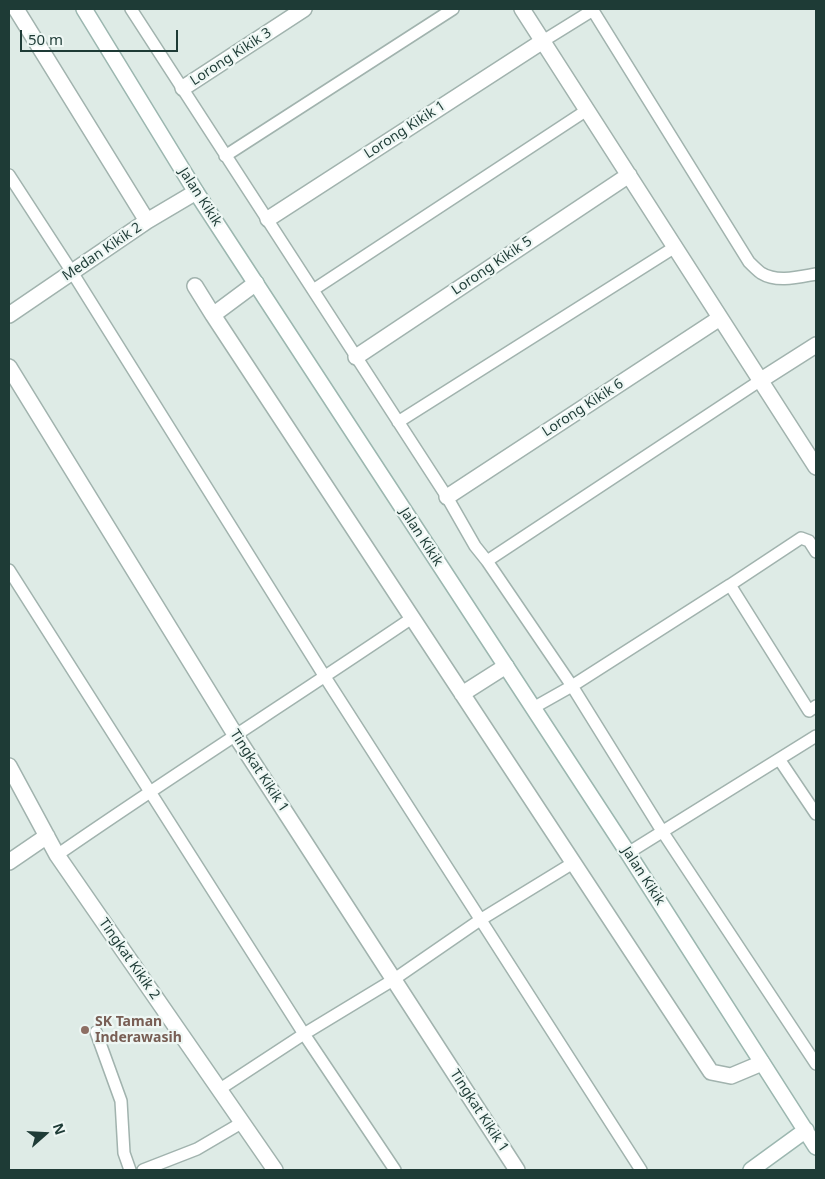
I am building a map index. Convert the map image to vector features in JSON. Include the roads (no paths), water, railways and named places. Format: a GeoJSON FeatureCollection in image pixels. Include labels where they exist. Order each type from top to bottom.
{"type":"FeatureCollection","features":[{"type":"Feature","properties":{"kind":"street"},"geometry":{"type":"LineString","coordinates":[[16,9],[147,221]]}},
{"type":"Feature","properties":{"kind":"street","name":"Jalan Kikik"},"geometry":{"type":"LineString","coordinates":[[84,9],[196,192],[534,708],[762,1063],[811,1127],[816,1147]]}},
{"type":"Feature","properties":{"kind":"street","name":"Lorong Kikik 3"},"geometry":{"type":"LineString","coordinates":[[182,88],[304,9]]}},
{"type":"Feature","properties":{"kind":"street"},"geometry":{"type":"LineString","coordinates":[[522,9],[816,467]]}},
{"type":"Feature","properties":{"kind":"street","name":"Lorong Kikik 1"},"geometry":{"type":"LineString","coordinates":[[268,219],[543,41]]}},
{"type":"Feature","properties":{"kind":"street","name":"Lorong Kikik 5"},"geometry":{"type":"LineString","coordinates":[[356,357],[629,175]]}},
{"type":"Feature","properties":{"kind":"street","name":"Medan Kikik 2"},"geometry":{"type":"LineString","coordinates":[[9,315],[147,221],[196,192]]}},
{"type":"Feature","properties":{"kind":"street"},"geometry":{"type":"LineString","coordinates":[[213,315],[256,283]]}},
{"type":"Feature","properties":{"kind":"street"},"geometry":{"type":"LineString","coordinates":[[195,286],[711,1072],[731,1076],[762,1063]]}},
{"type":"Feature","properties":{"kind":"street","name":"Lorong Kikik 6"},"geometry":{"type":"LineString","coordinates":[[446,498],[720,318]]}},
{"type":"Feature","properties":{"kind":"street"},"geometry":{"type":"LineString","coordinates":[[760,380],[816,345]]}},
{"type":"Feature","properties":{"kind":"street","name":"Tingkat Kikik 1"},"geometry":{"type":"LineString","coordinates":[[9,367],[236,736],[517,1170]]}},
{"type":"Feature","properties":{"kind":"street"},"geometry":{"type":"LineString","coordinates":[[462,694],[506,666]]}},
{"type":"Feature","properties":{"kind":"street","name":"Tingkat Kikik 2"},"geometry":{"type":"LineString","coordinates":[[9,766],[57,855],[275,1170]]}},
{"type":"Feature","properties":{"kind":"street"},"geometry":{"type":"LineString","coordinates":[[9,862],[47,836]]}},
{"type":"Feature","properties":{"kind":"street"},"geometry":{"type":"LineString","coordinates":[[750,1170],[811,1127]]}},
{"type":"Feature","properties":{"kind":"lane"},"geometry":{"type":"LineString","coordinates":[[225,156],[453,9]]}},
{"type":"Feature","properties":{"kind":"lane"},"geometry":{"type":"LineString","coordinates":[[136,10],[225,156],[268,219],[475,546],[572,686],[662,831],[816,1064]]}},
{"type":"Feature","properties":{"kind":"lane"},"geometry":{"type":"LineString","coordinates":[[543,41],[592,10],[749,262],[761,273],[773,278],[790,278],[816,274]]}},
{"type":"Feature","properties":{"kind":"lane"},"geometry":{"type":"LineString","coordinates":[[313,290],[587,110]]}},
{"type":"Feature","properties":{"kind":"lane"},"geometry":{"type":"LineString","coordinates":[[9,174],[325,677],[641,1170]]}},
{"type":"Feature","properties":{"kind":"lane"},"geometry":{"type":"LineString","coordinates":[[398,422],[675,247]]}},
{"type":"Feature","properties":{"kind":"lane"},"geometry":{"type":"LineString","coordinates":[[487,561],[760,380]]}},
{"type":"Feature","properties":{"kind":"lane"},"geometry":{"type":"LineString","coordinates":[[534,708],[572,686],[801,538],[809,541],[816,552]]}},
{"type":"Feature","properties":{"kind":"lane"},"geometry":{"type":"LineString","coordinates":[[9,570],[304,1034],[395,1170]]}},
{"type":"Feature","properties":{"kind":"lane"},"geometry":{"type":"LineString","coordinates":[[730,585],[809,711],[816,706]]}},
{"type":"Feature","properties":{"kind":"lane"},"geometry":{"type":"LineString","coordinates":[[57,855],[412,618]]}},
{"type":"Feature","properties":{"kind":"lane"},"geometry":{"type":"LineString","coordinates":[[628,853],[816,736]]}},
{"type":"Feature","properties":{"kind":"lane"},"geometry":{"type":"LineString","coordinates":[[779,759],[816,814]]}},
{"type":"Feature","properties":{"kind":"lane"},"geometry":{"type":"LineString","coordinates":[[220,1089],[304,1034],[393,980],[480,920],[573,863]]}},
{"type":"Feature","properties":{"kind":"lane"},"geometry":{"type":"LineString","coordinates":[[96,1032],[121,1101],[124,1153],[130,1170]]}},
{"type":"Feature","properties":{"kind":"lane"},"geometry":{"type":"LineString","coordinates":[[143,1170],[197,1150],[243,1122]]}},
{"type":"Feature","properties":{"kind":"place","name":"SK Taman Inderawasih"},"geometry":{"type":"Point","coordinates":[85,1030]}}]}
